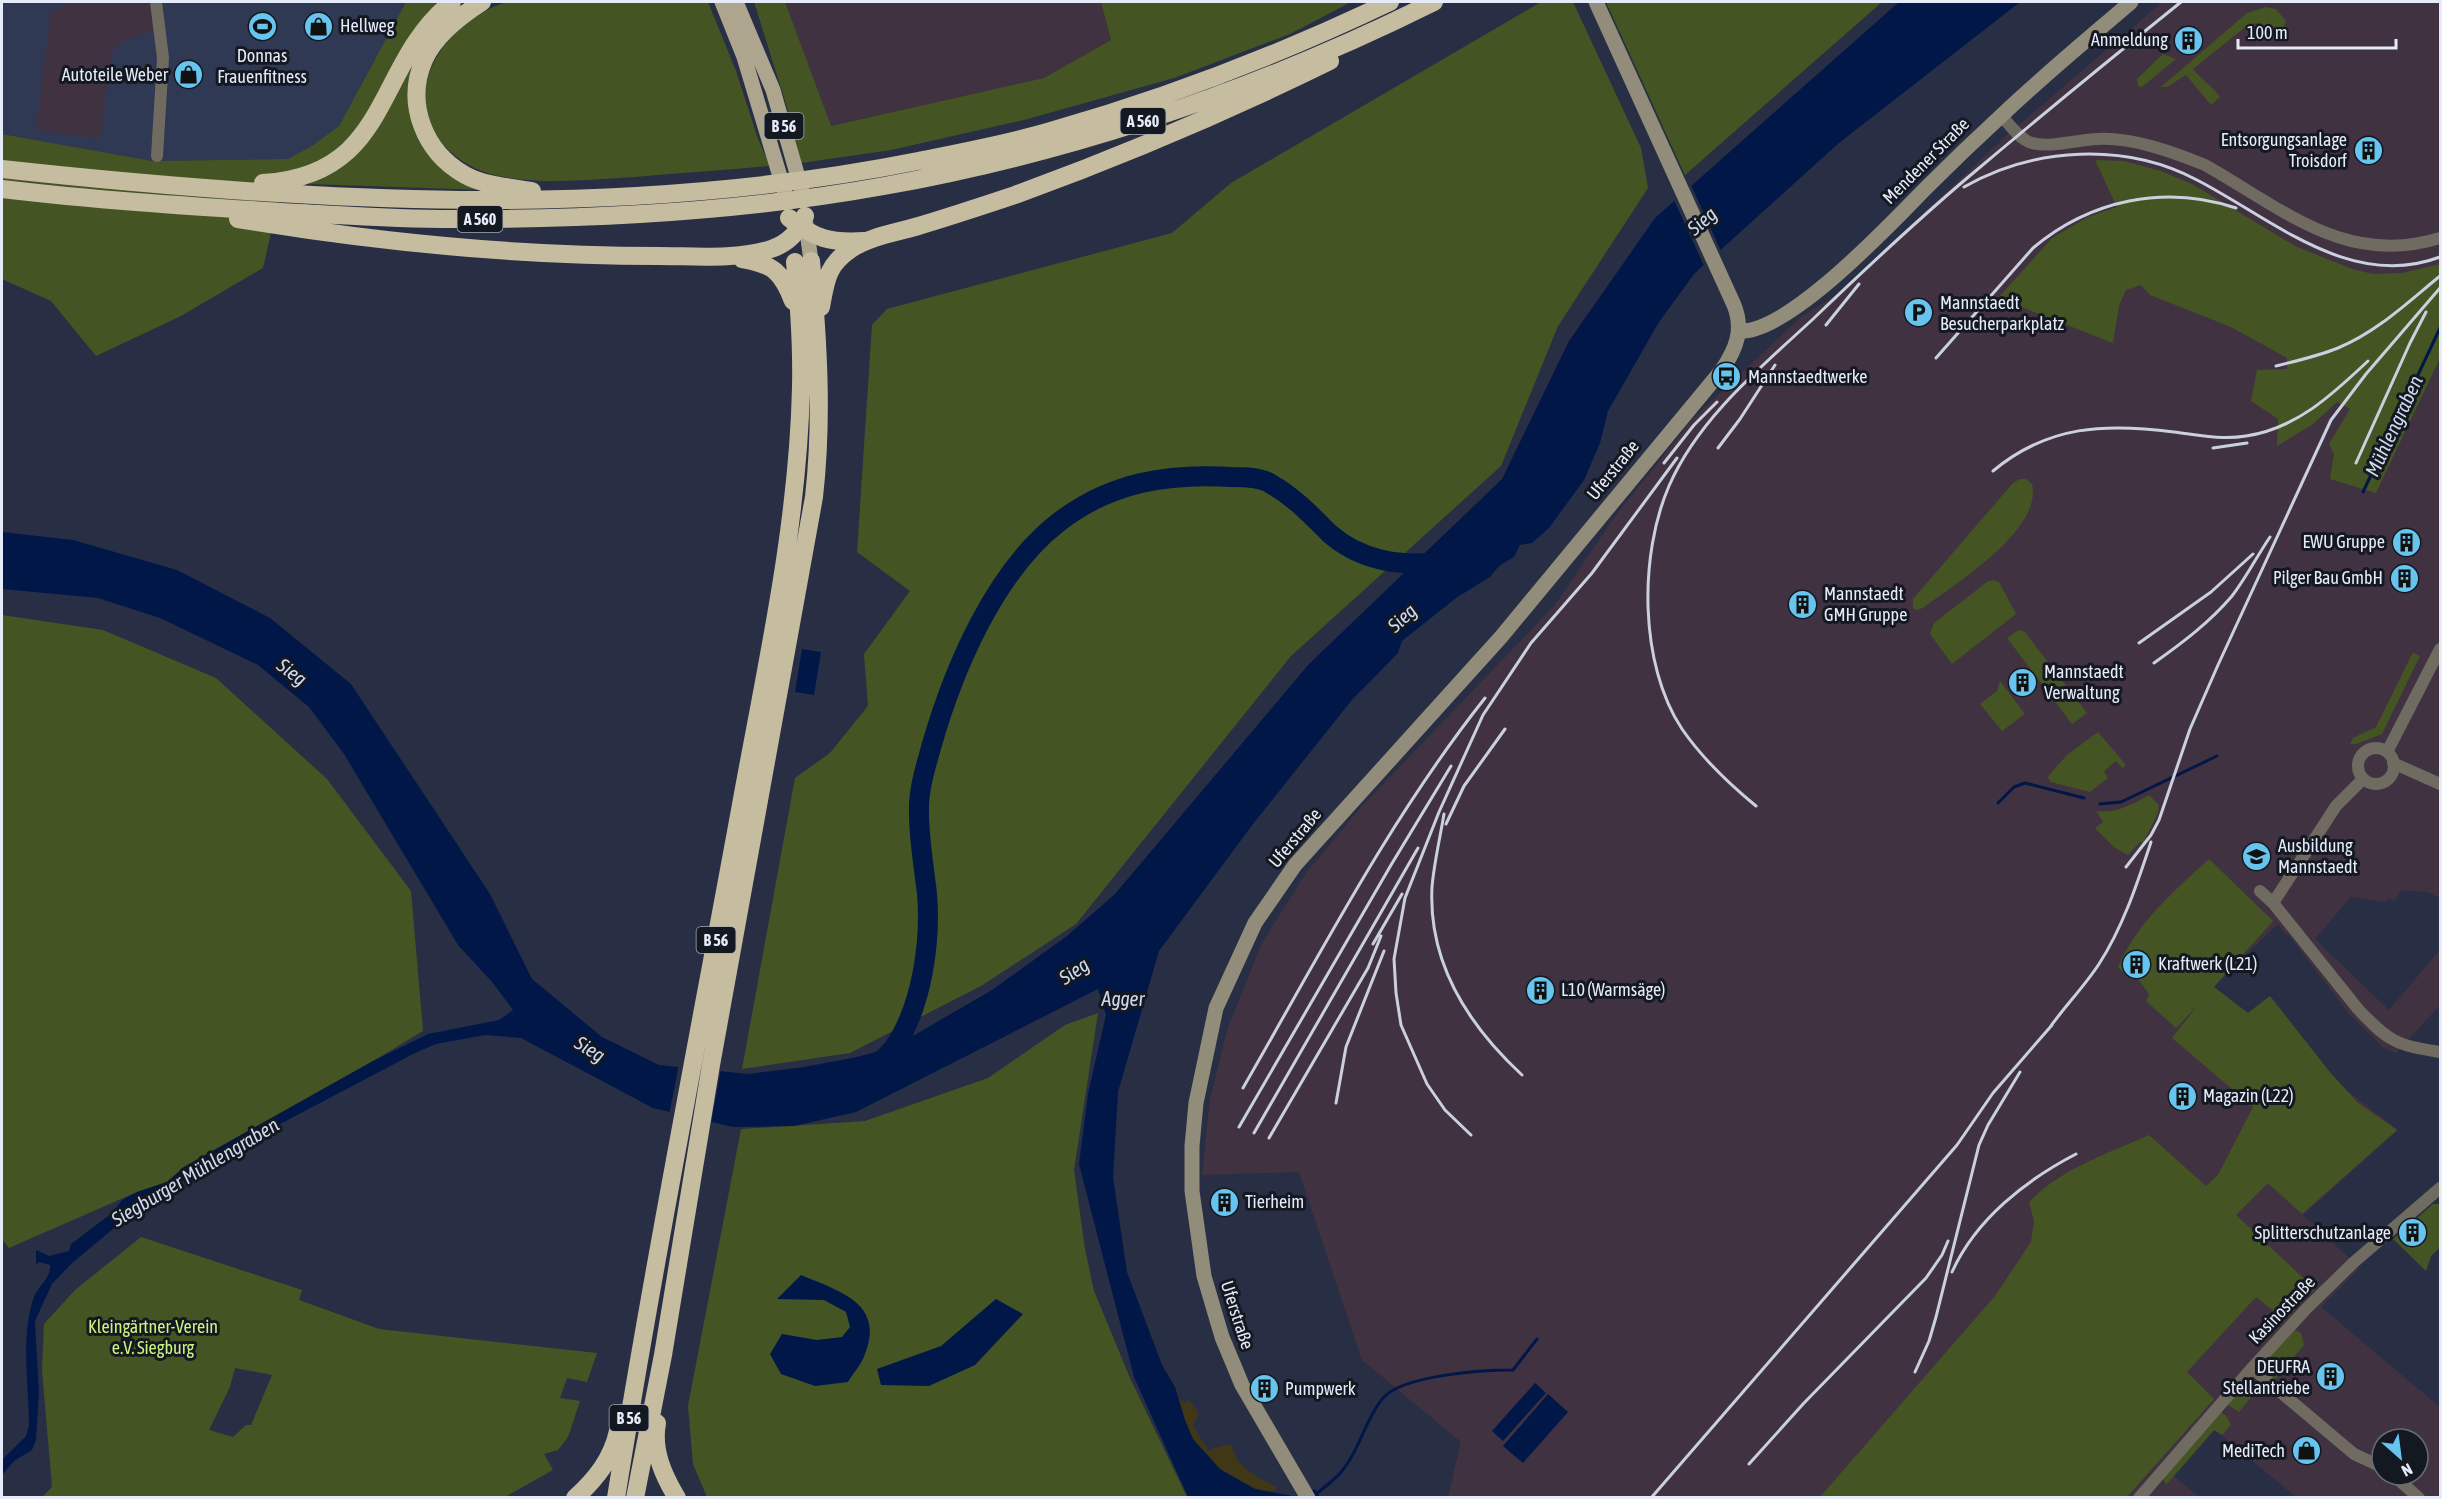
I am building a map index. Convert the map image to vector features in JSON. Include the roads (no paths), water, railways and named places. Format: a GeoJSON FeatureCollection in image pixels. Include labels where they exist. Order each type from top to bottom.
{"type":"FeatureCollection","features":[{"type":"Feature","properties":{"kind":"highway"},"geometry":{"type":"LineString","coordinates":[[194,187],[291,179],[324,168],[340,158],[353,148],[369,128],[417,39],[435,16],[452,2]]}},
{"type":"Feature","properties":{"kind":"highway"},"geometry":{"type":"LineString","coordinates":[[482,2],[443,34],[424,60],[416,96],[418,114],[424,132],[442,158],[454,168],[476,180],[494,185],[584,198]]}},
{"type":"Feature","properties":{"kind":"highway","name":"A 560"},"geometry":{"type":"LineString","coordinates":[[2,189],[233,209],[462,219],[613,216],[750,205],[1059,129],[1242,67],[1390,2]]}},
{"type":"Feature","properties":{"kind":"highway","name":"A 560"},"geometry":{"type":"LineString","coordinates":[[2,169],[194,187],[465,201],[584,198],[747,187],[835,185],[959,171],[1041,152],[1140,122],[1250,83],[1434,2]]}},
{"type":"Feature","properties":{"kind":"highway"},"geometry":{"type":"LineString","coordinates":[[818,330],[824,291],[831,267],[853,248],[868,241],[1023,192],[1205,119],[1356,49],[1440,2]]}},
{"type":"Feature","properties":{"kind":"highway"},"geometry":{"type":"LineString","coordinates":[[120,200],[310,231],[428,245],[624,256],[729,256],[760,261],[772,267],[785,282],[800,320]]}},
{"type":"Feature","properties":{"kind":"highway"},"geometry":{"type":"LineString","coordinates":[[729,256],[774,248],[799,226],[833,242],[868,241]]}},
{"type":"Feature","properties":{"kind":"highway","name":"B 56"},"geometry":{"type":"LineString","coordinates":[[764,728],[793,496],[801,384],[800,320],[803,261]]}},
{"type":"Feature","properties":{"kind":"highway","name":"B 56"},"geometry":{"type":"LineString","coordinates":[[616,1497],[638,1360],[687,1154],[764,728],[814,497],[819,433],[818,330],[803,261]]}},
{"type":"Feature","properties":{"kind":"highway","name":"B 56"},"geometry":{"type":"LineString","coordinates":[[634,1497],[663,1355],[687,1154]]}},
{"type":"Feature","properties":{"kind":"highway"},"geometry":{"type":"LineString","coordinates":[[663,1355],[663,1384],[655,1436],[663,1475],[677,1497]]}},
{"type":"Feature","properties":{"kind":"highway"},"geometry":{"type":"LineString","coordinates":[[575,1497],[603,1468],[615,1442],[627,1388],[638,1360]]}},
{"type":"Feature","properties":{"kind":"main road","name":"B 56"},"geometry":{"type":"LineString","coordinates":[[722,2],[744,57],[785,192],[799,226]]}},
{"type":"Feature","properties":{"kind":"main road","name":"B 56"},"geometry":{"type":"LineString","coordinates":[[736,2],[773,90],[795,161],[803,261]]}},
{"type":"Feature","properties":{"kind":"street"},"geometry":{"type":"LineString","coordinates":[[156,2],[164,58],[158,156]]}},
{"type":"Feature","properties":{"kind":"street"},"geometry":{"type":"LineString","coordinates":[[1596,2],[1734,306],[1740,322],[1740,332]]}},
{"type":"Feature","properties":{"kind":"street","name":"Mendener Straße"},"geometry":{"type":"LineString","coordinates":[[1740,332],[1754,330],[1768,324],[1838,274],[2001,115],[2131,2]]}},
{"type":"Feature","properties":{"kind":"street"},"geometry":{"type":"LineString","coordinates":[[2001,115],[2030,143],[2100,139],[2123,141],[2186,157],[2205,165],[2316,229],[2345,241],[2394,247],[2420,244],[2440,238]]}},
{"type":"Feature","properties":{"kind":"street","name":"Uferstraße"},"geometry":{"type":"LineString","coordinates":[[1308,1497],[1255,1408],[1231,1360],[1212,1308],[1198,1242],[1192,1191],[1192,1146],[1196,1103],[1216,1008],[1255,923],[1295,865],[1501,637],[1722,370],[1734,351],[1740,332]]}},
{"type":"Feature","properties":{"kind":"street"},"geometry":{"type":"LineString","coordinates":[[2440,649],[2390,757],[2392,774],[2385,782],[2374,784],[2362,779],[2357,765],[2365,751],[2377,748],[2390,757],[2440,784]]}},
{"type":"Feature","properties":{"kind":"street"},"geometry":{"type":"LineString","coordinates":[[2273,903],[2336,806],[2362,779]]}},
{"type":"Feature","properties":{"kind":"street"},"geometry":{"type":"LineString","coordinates":[[2260,891],[2273,903],[2373,1026],[2398,1044],[2440,1052]]}},
{"type":"Feature","properties":{"kind":"street","name":"Kasinostraße"},"geometry":{"type":"LineString","coordinates":[[2139,1497],[2252,1368],[2346,1270],[2440,1191]]}},
{"type":"Feature","properties":{"kind":"street"},"geometry":{"type":"LineString","coordinates":[[2252,1368],[2354,1454],[2370,1461]]}},
{"type":"Feature","properties":{"kind":"street"},"geometry":{"type":"LineString","coordinates":[[2408,1487],[2420,1497]]}},
{"type":"Feature","properties":{"kind":"water"},"geometry":{"type":"Polygon","coordinates":[[[1899,2],[2020,2],[1839,143],[1694,274],[1659,322],[1608,411],[1600,443],[1584,480],[1549,528],[1532,543],[1520,545],[1514,557],[1499,566],[1490,577],[1456,598],[1402,641],[1398,653],[1351,701],[1253,824],[1159,951],[1118,1092],[1113,1177],[1127,1272],[1162,1365],[1175,1387],[1193,1439],[1220,1469],[1255,1489],[1298,1497],[1188,1497],[1134,1377],[1079,1164],[1088,1094],[1106,1015],[1098,989],[856,1112],[794,1126],[733,1127],[653,1108],[521,1038],[485,1035],[436,1044],[415,1053],[265,1132],[190,1176],[137,1209],[72,1263],[52,1284],[35,1321],[39,1393],[36,1440],[32,1450],[14,1461],[2,1475],[2,1460],[26,1436],[29,1426],[27,1328],[34,1297],[50,1269],[50,1265],[39,1262],[36,1265],[36,1250],[49,1256],[69,1251],[71,1244],[112,1213],[122,1200],[137,1192],[167,1182],[184,1167],[373,1061],[428,1034],[499,1020],[513,1010],[493,983],[458,945],[344,754],[309,707],[258,665],[160,618],[98,598],[2,589],[2,532],[73,540],[177,570],[270,618],[351,684],[490,894],[532,979],[602,1037],[659,1065],[748,1074],[857,1057],[894,1047],[992,990],[1067,936],[1115,894],[1309,664],[1502,479],[1569,341],[1655,218],[1899,2]]]}},
{"type":"Feature","properties":{"kind":"water"},"geometry":{"type":"Polygon","coordinates":[[[802,649],[821,652],[814,695],[795,692],[802,649]]]}},
{"type":"Feature","properties":{"kind":"water"},"geometry":{"type":"Polygon","coordinates":[[[801,1275],[855,1301],[864,1311],[869,1322],[870,1337],[865,1354],[848,1382],[815,1386],[781,1374],[770,1354],[782,1334],[817,1340],[842,1337],[850,1327],[846,1312],[824,1300],[777,1299],[801,1275]]]}},
{"type":"Feature","properties":{"kind":"water"},"geometry":{"type":"Polygon","coordinates":[[[996,1299],[1023,1314],[975,1365],[929,1386],[881,1385],[877,1369],[941,1346],[996,1299]]]}},
{"type":"Feature","properties":{"kind":"water"},"geometry":{"type":"Polygon","coordinates":[[[1535,1383],[1546,1393],[1503,1441],[1492,1431],[1535,1383]]]}},
{"type":"Feature","properties":{"kind":"water"},"geometry":{"type":"Polygon","coordinates":[[[1548,1394],[1568,1412],[1523,1463],[1503,1446],[1548,1394]]]}},
{"type":"Feature","properties":{"kind":"water"},"geometry":{"type":"Polygon","coordinates":[[[1315,1489],[1320,1497],[1298,1497],[1315,1489]]]}},
{"type":"Feature","properties":{"kind":"waterway","name":"Mühlengraben"},"geometry":{"type":"LineString","coordinates":[[2363,492],[2440,328]]}},
{"type":"Feature","properties":{"kind":"waterway"},"geometry":{"type":"LineString","coordinates":[[877,1065],[893,1049],[904,1030],[912,1012],[923,973],[928,912],[919,804],[932,744],[952,684],[980,623],[996,594],[1036,542],[1079,508],[1120,489],[1163,479],[1208,476],[1242,477],[1262,480],[1279,489],[1329,533],[1353,550],[1395,562],[1438,562]]}},
{"type":"Feature","properties":{"kind":"waterway","name":"Mühlengraben"},"geometry":{"type":"LineString","coordinates":[[2100,804],[2121,802],[2217,756]]}},
{"type":"Feature","properties":{"kind":"waterway","name":"Mühlengraben"},"geometry":{"type":"LineString","coordinates":[[1998,803],[2014,787],[2025,783],[2084,798]]}},
{"type":"Feature","properties":{"kind":"waterway","name":"Mühlengraben"},"geometry":{"type":"LineString","coordinates":[[1315,1495],[1348,1463],[1377,1406],[1393,1390],[1444,1375],[1513,1370],[1537,1339]]}},
{"type":"Feature","properties":{"kind":"railway"},"geometry":{"type":"LineString","coordinates":[[1756,806],[1716,770],[1682,729],[1668,703],[1651,642],[1648,609],[1652,544],[1659,514],[1681,462],[1696,439],[1732,396],[1888,248],[1946,196],[2181,2]]}},
{"type":"Feature","properties":{"kind":"railway"},"geometry":{"type":"LineString","coordinates":[[1964,187],[1991,174],[2050,157],[2080,154],[2140,159],[2197,180],[2312,246],[2343,258],[2374,265],[2407,265],[2440,257]]}},
{"type":"Feature","properties":{"kind":"railway"},"geometry":{"type":"LineString","coordinates":[[1936,358],[2033,248],[2079,218],[2129,201],[2156,197],[2182,197],[2236,208]]}},
{"type":"Feature","properties":{"kind":"railway"},"geometry":{"type":"LineString","coordinates":[[2276,366],[2338,348],[2366,334],[2392,316],[2440,276]]}},
{"type":"Feature","properties":{"kind":"railway"},"geometry":{"type":"LineString","coordinates":[[1826,325],[1859,284]]}},
{"type":"Feature","properties":{"kind":"railway"},"geometry":{"type":"LineString","coordinates":[[2126,867],[2151,835],[2159,820],[2190,729],[2331,420],[2366,374],[2440,288]]}},
{"type":"Feature","properties":{"kind":"railway"},"geometry":{"type":"LineString","coordinates":[[2356,463],[2426,312]]}},
{"type":"Feature","properties":{"kind":"railway"},"geometry":{"type":"LineString","coordinates":[[1993,471],[2035,444],[2079,431],[2101,428],[2149,429],[2210,437],[2246,436],[2264,432],[2281,426],[2313,408],[2368,361]]}},
{"type":"Feature","properties":{"kind":"railway"},"geometry":{"type":"LineString","coordinates":[[1718,448],[1775,365]]}},
{"type":"Feature","properties":{"kind":"railway"},"geometry":{"type":"LineString","coordinates":[[1664,463],[1694,425],[1717,402]]}},
{"type":"Feature","properties":{"kind":"railway"},"geometry":{"type":"LineString","coordinates":[[2213,448],[2247,443]]}},
{"type":"Feature","properties":{"kind":"railway"},"geometry":{"type":"LineString","coordinates":[[1471,1135],[1445,1110],[1427,1084],[1401,1025],[1394,959],[1405,898],[1439,812],[1483,715],[1531,643],[1592,573],[1677,458]]}},
{"type":"Feature","properties":{"kind":"railway"},"geometry":{"type":"LineString","coordinates":[[2154,663],[2195,632],[2223,606],[2237,589],[2270,537]]}},
{"type":"Feature","properties":{"kind":"railway"},"geometry":{"type":"LineString","coordinates":[[2139,643],[2211,592],[2253,554]]}},
{"type":"Feature","properties":{"kind":"railway"},"geometry":{"type":"LineString","coordinates":[[1243,1088],[1387,839],[1450,744],[1485,698]]}},
{"type":"Feature","properties":{"kind":"railway"},"geometry":{"type":"LineString","coordinates":[[1446,824],[1464,786],[1505,729]]}},
{"type":"Feature","properties":{"kind":"railway"},"geometry":{"type":"LineString","coordinates":[[1239,1127],[1451,766]]}},
{"type":"Feature","properties":{"kind":"railway"},"geometry":{"type":"LineString","coordinates":[[1444,814],[1432,887],[1437,942],[1444,967],[1469,1014],[1502,1056],[1522,1075]]}},
{"type":"Feature","properties":{"kind":"railway"},"geometry":{"type":"LineString","coordinates":[[2048,1030],[2108,950],[2129,905],[2151,842]]}},
{"type":"Feature","properties":{"kind":"railway"},"geometry":{"type":"LineString","coordinates":[[1254,1133],[1418,848]]}},
{"type":"Feature","properties":{"kind":"railway"},"geometry":{"type":"LineString","coordinates":[[1373,944],[1402,894]]}},
{"type":"Feature","properties":{"kind":"railway"},"geometry":{"type":"LineString","coordinates":[[1269,1138],[1368,968],[1381,936]]}},
{"type":"Feature","properties":{"kind":"railway"},"geometry":{"type":"LineString","coordinates":[[1336,1103],[1346,1047],[1384,951]]}},
{"type":"Feature","properties":{"kind":"railway"},"geometry":{"type":"LineString","coordinates":[[1651,1498],[1957,1145],[1993,1093],[2052,1025]]}},
{"type":"Feature","properties":{"kind":"railway"},"geometry":{"type":"LineString","coordinates":[[1915,1372],[1929,1341],[1936,1317],[1979,1145],[1988,1125],[2020,1072]]}},
{"type":"Feature","properties":{"kind":"railway"},"geometry":{"type":"LineString","coordinates":[[1952,1272],[1974,1235],[2004,1203],[2039,1176],[2076,1154]]}},
{"type":"Feature","properties":{"kind":"railway"},"geometry":{"type":"LineString","coordinates":[[1749,1464],[1804,1403],[1926,1278],[1942,1255],[1948,1241]]}},
{"type":"Feature","properties":{"kind":"place","name":"Hellweg"},"geometry":{"type":"Point","coordinates":[319,26]}},
{"type":"Feature","properties":{"kind":"place","name":"Donnas Frauenfitness"},"geometry":{"type":"Point","coordinates":[262,27]}},
{"type":"Feature","properties":{"kind":"place","name":"Anmeldung"},"geometry":{"type":"Point","coordinates":[2189,40]}},
{"type":"Feature","properties":{"kind":"place","name":"Autoteile Weber"},"geometry":{"type":"Point","coordinates":[189,75]}},
{"type":"Feature","properties":{"kind":"place","name":"Entsorgungsanlage Troisdorf"},"geometry":{"type":"Point","coordinates":[2368,150]}},
{"type":"Feature","properties":{"kind":"place","name":"Mannstaedt Besucherparkplatz"},"geometry":{"type":"Point","coordinates":[1919,313]}},
{"type":"Feature","properties":{"kind":"place","name":"Mannstaedtwerke"},"geometry":{"type":"Point","coordinates":[1727,377]}},
{"type":"Feature","properties":{"kind":"place","name":"EWU Gruppe"},"geometry":{"type":"Point","coordinates":[2406,542]}},
{"type":"Feature","properties":{"kind":"place","name":"Pilger Bau GmbH"},"geometry":{"type":"Point","coordinates":[2404,578]}},
{"type":"Feature","properties":{"kind":"place","name":"Mannstaedt GMH Gruppe"},"geometry":{"type":"Point","coordinates":[1803,604]}},
{"type":"Feature","properties":{"kind":"place","name":"Mannstaedt Verwaltung"},"geometry":{"type":"Point","coordinates":[2023,682]}},
{"type":"Feature","properties":{"kind":"place","name":"Ausbildung Mannstaedt"},"geometry":{"type":"Point","coordinates":[2257,856]}},
{"type":"Feature","properties":{"kind":"place","name":"Kraftwerk (L21)"},"geometry":{"type":"Point","coordinates":[2137,964]}},
{"type":"Feature","properties":{"kind":"place","name":"L10 (Warmsäge)"},"geometry":{"type":"Point","coordinates":[1540,990]}},
{"type":"Feature","properties":{"kind":"place","name":"Magazin (L22)"},"geometry":{"type":"Point","coordinates":[2182,1096]}},
{"type":"Feature","properties":{"kind":"place","name":"Tierheim"},"geometry":{"type":"Point","coordinates":[1224,1202]}},
{"type":"Feature","properties":{"kind":"place","name":"Splitterschutzanlage"},"geometry":{"type":"Point","coordinates":[2412,1233]}},
{"type":"Feature","properties":{"kind":"place","name":"DEUFRA Stellantriebe"},"geometry":{"type":"Point","coordinates":[2331,1377]}},
{"type":"Feature","properties":{"kind":"place","name":"Pumpwerk"},"geometry":{"type":"Point","coordinates":[1264,1389]}},
{"type":"Feature","properties":{"kind":"place","name":"MediTech"},"geometry":{"type":"Point","coordinates":[2306,1451]}},
{"type":"Feature","properties":{"kind":"water label","name":"Sieg"},"geometry":{"type":"Point","coordinates":[1702,221]}},
{"type":"Feature","properties":{"kind":"water label","name":"Sieg"},"geometry":{"type":"Point","coordinates":[1402,618]}},
{"type":"Feature","properties":{"kind":"water label","name":"Sieg"},"geometry":{"type":"Point","coordinates":[292,672]}},
{"type":"Feature","properties":{"kind":"water label","name":"Sieg"},"geometry":{"type":"Point","coordinates":[1074,971]}},
{"type":"Feature","properties":{"kind":"water label","name":"Agger"},"geometry":{"type":"Point","coordinates":[1123,999]}},
{"type":"Feature","properties":{"kind":"water label","name":"Sieg"},"geometry":{"type":"Point","coordinates":[590,1049]}},
{"type":"Feature","properties":{"kind":"water label","name":"Siegburger Mühlengraben"},"geometry":{"type":"Point","coordinates":[195,1172]}},
{"type":"Feature","properties":{"kind":"park label","name":"Kleingärtner-Verein e.V. Siegburg"},"geometry":{"type":"Point","coordinates":[153,1337]}}]}
